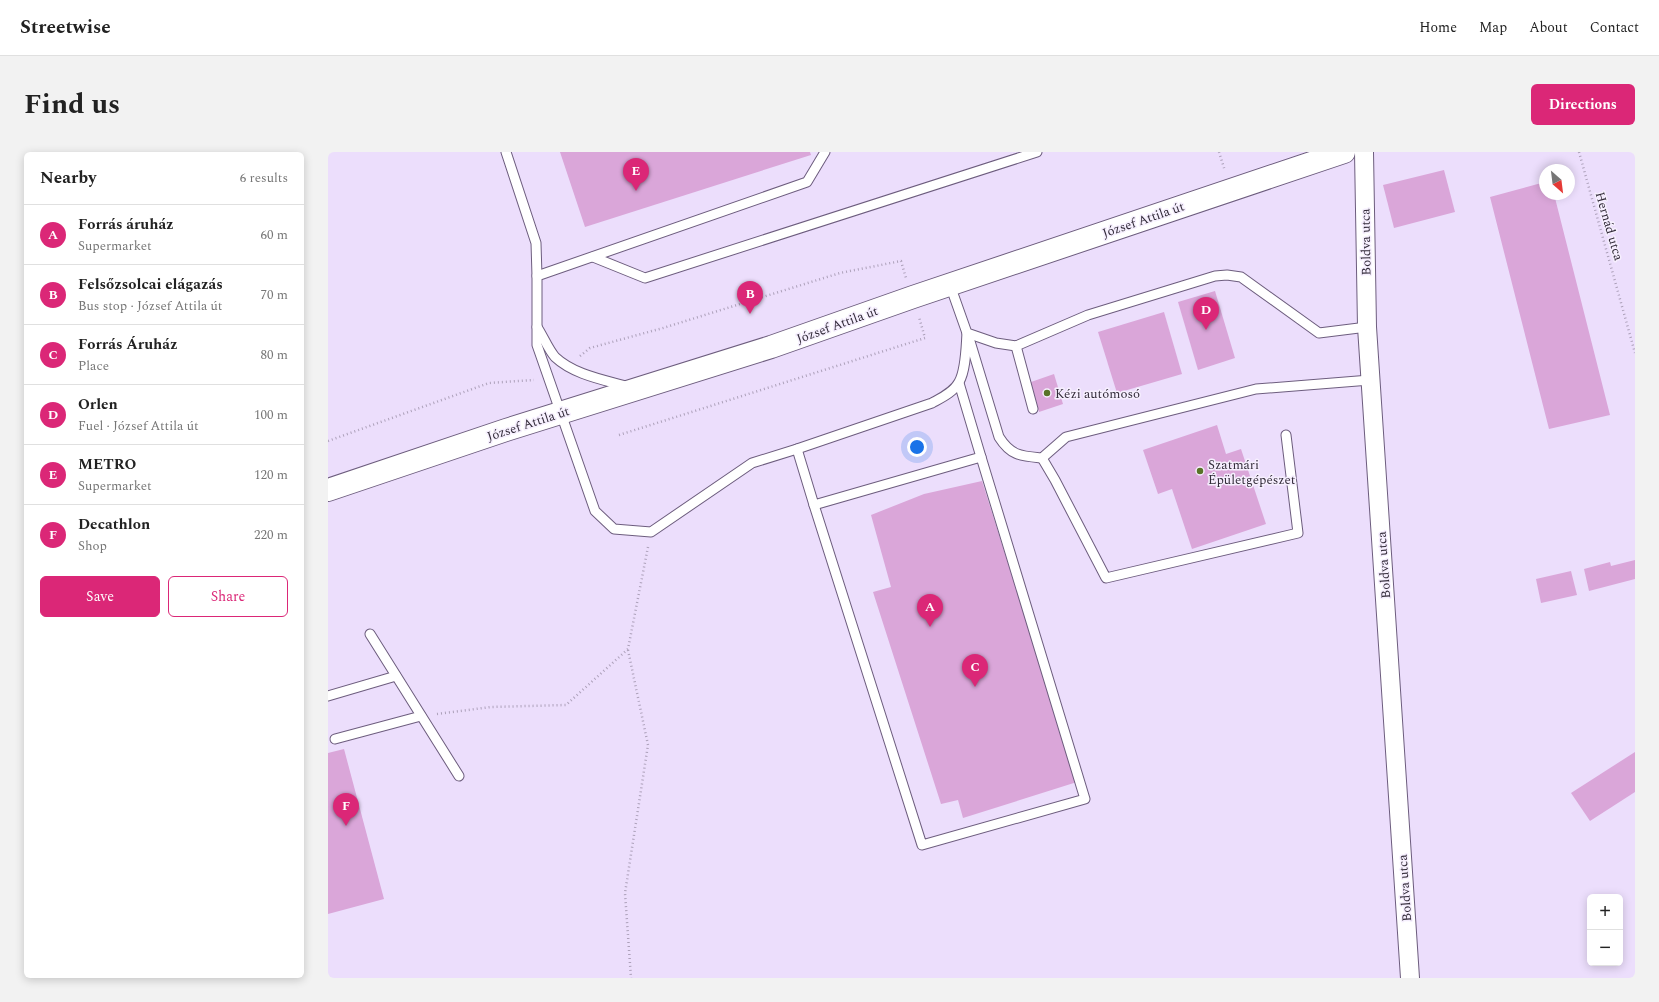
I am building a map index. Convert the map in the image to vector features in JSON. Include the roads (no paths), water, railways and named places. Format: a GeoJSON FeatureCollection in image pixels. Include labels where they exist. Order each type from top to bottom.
{"type":"FeatureCollection","features":[{"type":"Feature","properties":{"kind":"main road","name":"József Attila út"},"geometry":{"type":"LineString","coordinates":[[328,490],[634,389],[771,347],[913,297],[1344,152]]}},
{"type":"Feature","properties":{"kind":"street","name":"Boldva utca"},"geometry":{"type":"LineString","coordinates":[[1364,152],[1367,327],[1410,978]]}},
{"type":"Feature","properties":{"kind":"lane"},"geometry":{"type":"LineString","coordinates":[[506,152],[536,243],[537,345],[595,511],[614,529],[651,532],[752,463],[932,402],[946,395],[959,383],[964,366],[967,333]]}},
{"type":"Feature","properties":{"kind":"lane"},"geometry":{"type":"LineString","coordinates":[[537,276],[807,182],[825,152]]}},
{"type":"Feature","properties":{"kind":"lane"},"geometry":{"type":"LineString","coordinates":[[593,257],[645,278],[1037,152]]}},
{"type":"Feature","properties":{"kind":"lane"},"geometry":{"type":"LineString","coordinates":[[967,333],[996,343],[1016,346],[1088,315],[1215,276],[1227,275],[1241,277],[1320,333],[1367,327]]}},
{"type":"Feature","properties":{"kind":"lane"},"geometry":{"type":"LineString","coordinates":[[950,285],[967,333],[999,437],[1005,447],[1012,453],[1023,456],[1042,458],[1066,437],[1256,389],[1370,380]]}},
{"type":"Feature","properties":{"kind":"lane"},"geometry":{"type":"LineString","coordinates":[[537,326],[554,356],[567,366],[582,373],[634,389]]}},
{"type":"Feature","properties":{"kind":"lane"},"geometry":{"type":"LineString","coordinates":[[1016,346],[1034,409]]}},
{"type":"Feature","properties":{"kind":"lane"},"geometry":{"type":"LineString","coordinates":[[797,449],[922,845],[1085,800],[959,383]]}},
{"type":"Feature","properties":{"kind":"lane"},"geometry":{"type":"LineString","coordinates":[[1042,458],[1106,578],[1298,534],[1286,435]]}},
{"type":"Feature","properties":{"kind":"lane"},"geometry":{"type":"LineString","coordinates":[[814,505],[981,458]]}},
{"type":"Feature","properties":{"kind":"lane"},"geometry":{"type":"LineString","coordinates":[[370,634],[459,776]]}},
{"type":"Feature","properties":{"kind":"lane"},"geometry":{"type":"LineString","coordinates":[[328,696],[396,676]]}},
{"type":"Feature","properties":{"kind":"lane"},"geometry":{"type":"LineString","coordinates":[[335,739],[422,716]]}},
{"type":"Feature","properties":{"kind":"place","name":"METRO"},"geometry":{"type":"Point","coordinates":[636,191]}},
{"type":"Feature","properties":{"kind":"place","name":"Felsőzsolcai elágazás"},"geometry":{"type":"Point","coordinates":[750,314]}},
{"type":"Feature","properties":{"kind":"place","name":"Orlen"},"geometry":{"type":"Point","coordinates":[1206,330]}},
{"type":"Feature","properties":{"kind":"place","name":"Kézi autómosó"},"geometry":{"type":"Point","coordinates":[1047,393]}},
{"type":"Feature","properties":{"kind":"place","name":"Szatmári Épületgépészet"},"geometry":{"type":"Point","coordinates":[1200,471]}},
{"type":"Feature","properties":{"kind":"place","name":"Forrás áruház"},"geometry":{"type":"Point","coordinates":[930,627]}},
{"type":"Feature","properties":{"kind":"place","name":"Forrás Áruház"},"geometry":{"type":"Point","coordinates":[975,687]}},
{"type":"Feature","properties":{"kind":"place","name":"Decathlon"},"geometry":{"type":"Point","coordinates":[346,826]}}]}
